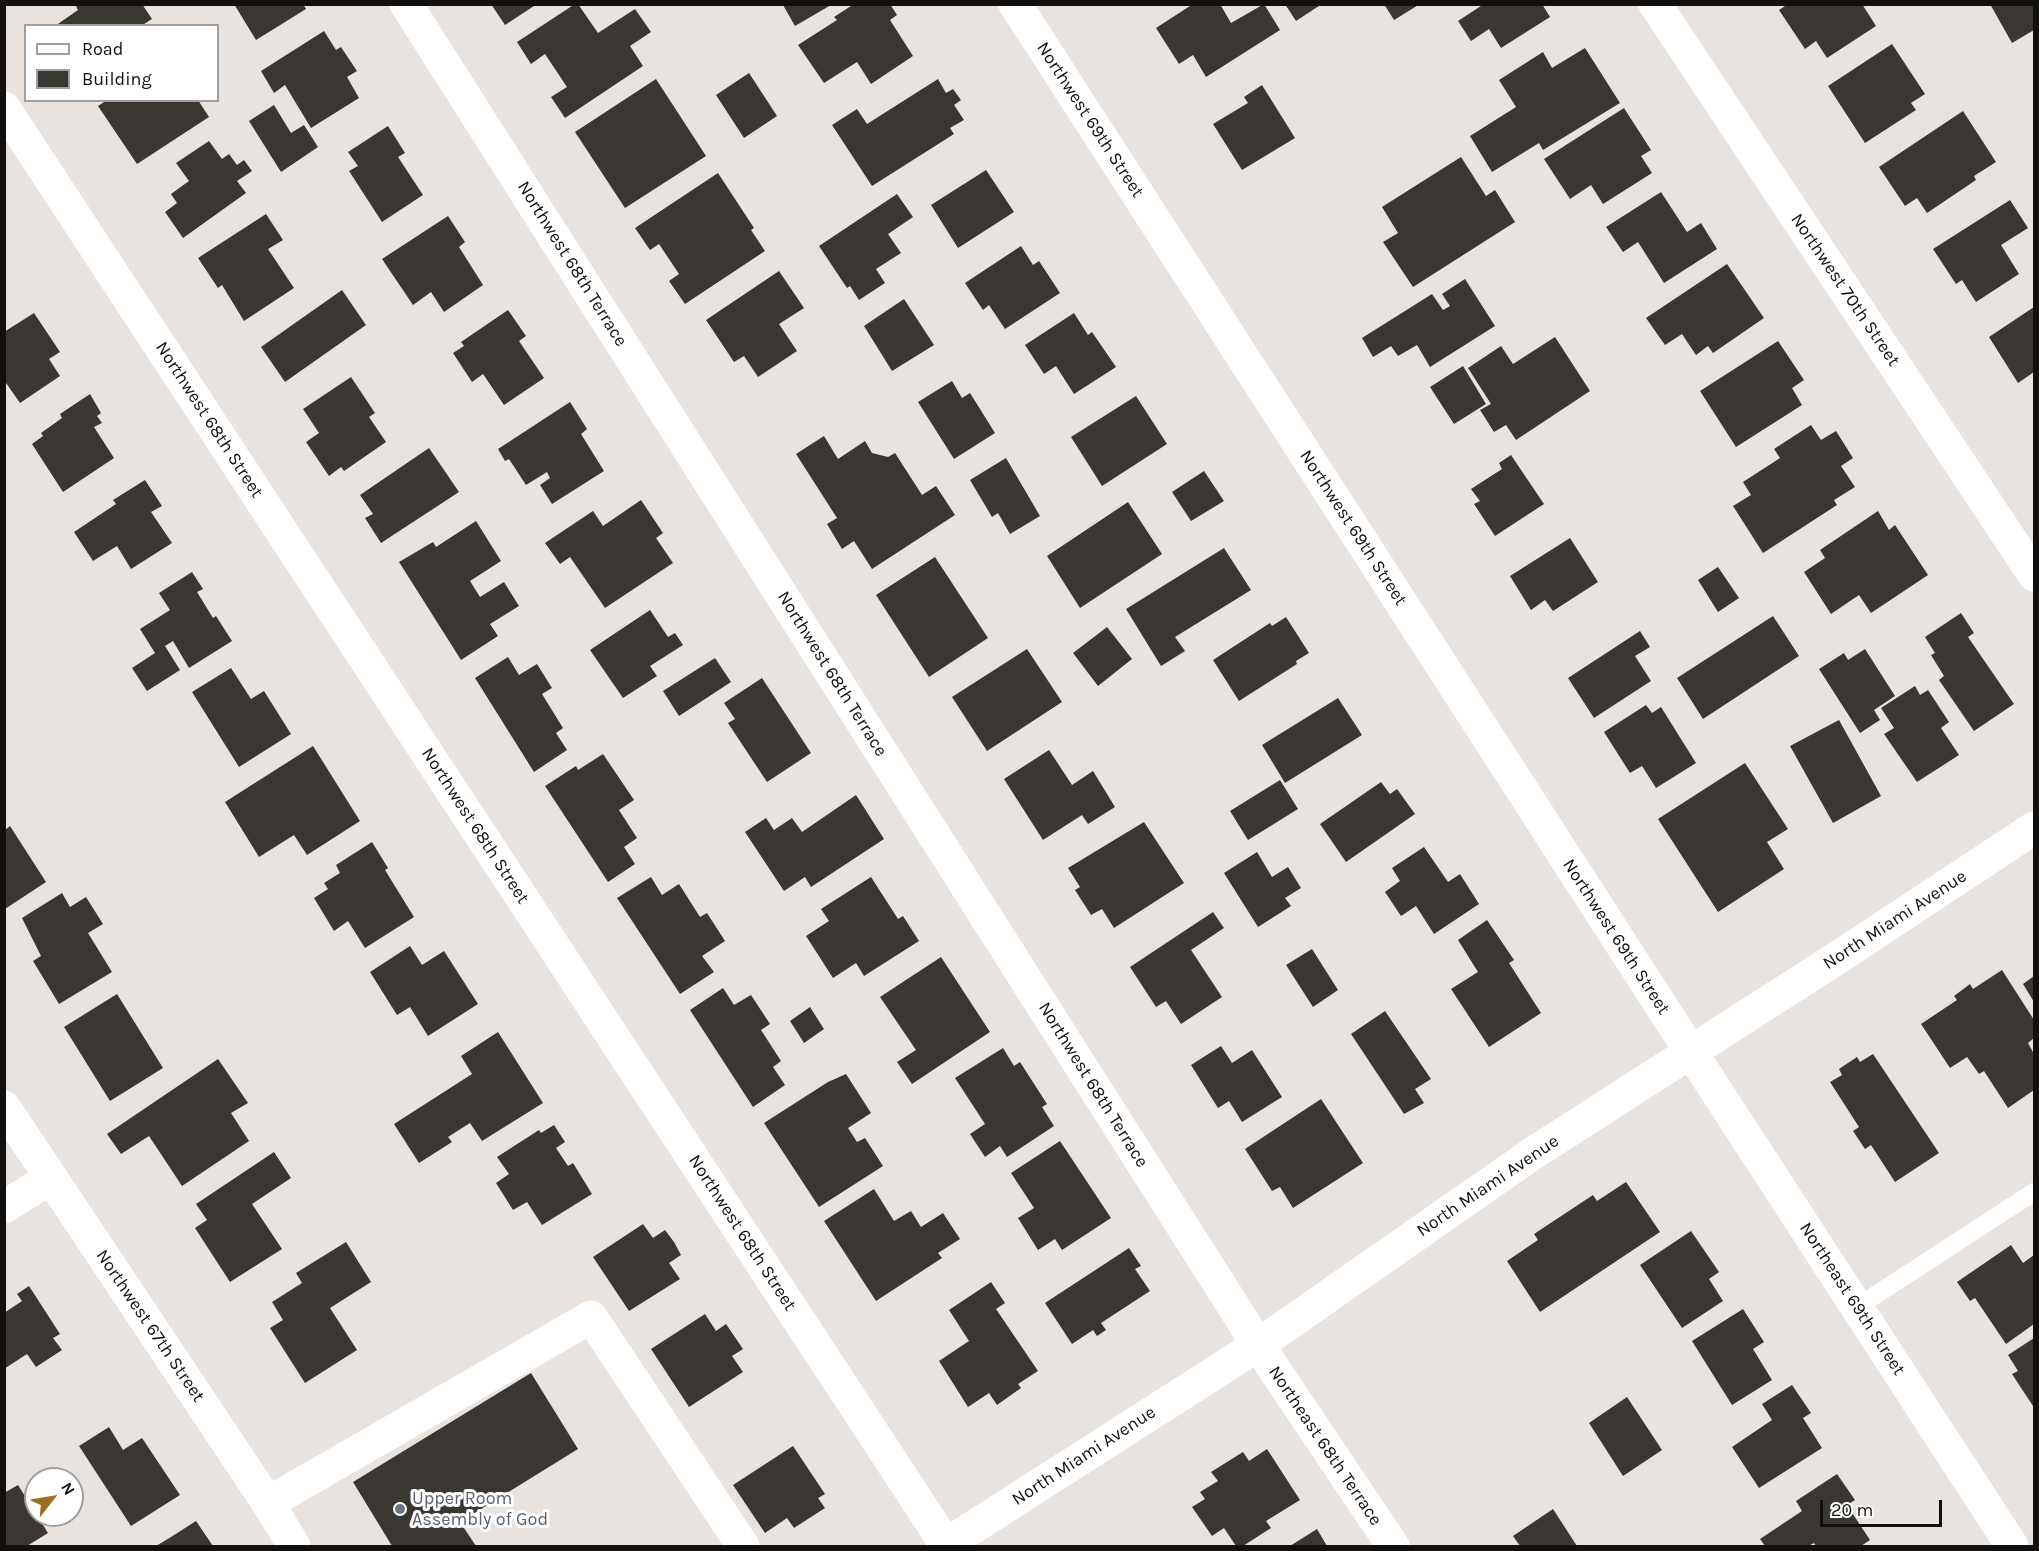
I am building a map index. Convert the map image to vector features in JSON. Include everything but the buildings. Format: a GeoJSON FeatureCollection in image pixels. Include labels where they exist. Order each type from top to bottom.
{"type":"FeatureCollection","features":[{"type":"Feature","properties":{"kind":"street","name":"Northwest 68th Terrace"},"geometry":{"type":"LineString","coordinates":[[406,4],[1258,1345]]}},
{"type":"Feature","properties":{"kind":"street","name":"Northwest 69th Street"},"geometry":{"type":"LineString","coordinates":[[1016,4],[1691,1052]]}},
{"type":"Feature","properties":{"kind":"street","name":"Northwest 70th Street"},"geometry":{"type":"LineString","coordinates":[[1655,4],[2034,575]]}},
{"type":"Feature","properties":{"kind":"street","name":"Northwest 68th Street"},"geometry":{"type":"LineString","coordinates":[[4,108],[946,1546]]}},
{"type":"Feature","properties":{"kind":"street","name":"North Miami Avenue"},"geometry":{"type":"LineString","coordinates":[[946,1546],[1258,1345],[1532,1154],[2034,828]]}},
{"type":"Feature","properties":{"kind":"street","name":"Northeast 69th Street"},"geometry":{"type":"LineString","coordinates":[[1691,1052],[2012,1546]]}},
{"type":"Feature","properties":{"kind":"street","name":"Northwest 67th Street"},"geometry":{"type":"LineString","coordinates":[[4,1107],[268,1503],[294,1546]]}},
{"type":"Feature","properties":{"kind":"street"},"geometry":{"type":"LineString","coordinates":[[4,1208],[51,1178]]}},
{"type":"Feature","properties":{"kind":"street"},"geometry":{"type":"LineString","coordinates":[[268,1503],[591,1317],[743,1546]]}},
{"type":"Feature","properties":{"kind":"street","name":"Northeast 68th Terrace"},"geometry":{"type":"LineString","coordinates":[[1258,1345],[1393,1546]]}},
{"type":"Feature","properties":{"kind":"lane"},"geometry":{"type":"LineString","coordinates":[[1857,1307],[2034,1192]]}},
{"type":"Feature","properties":{"kind":"place","name":"Upper Room Assembly of God"},"geometry":{"type":"Point","coordinates":[400,1509]}}]}
